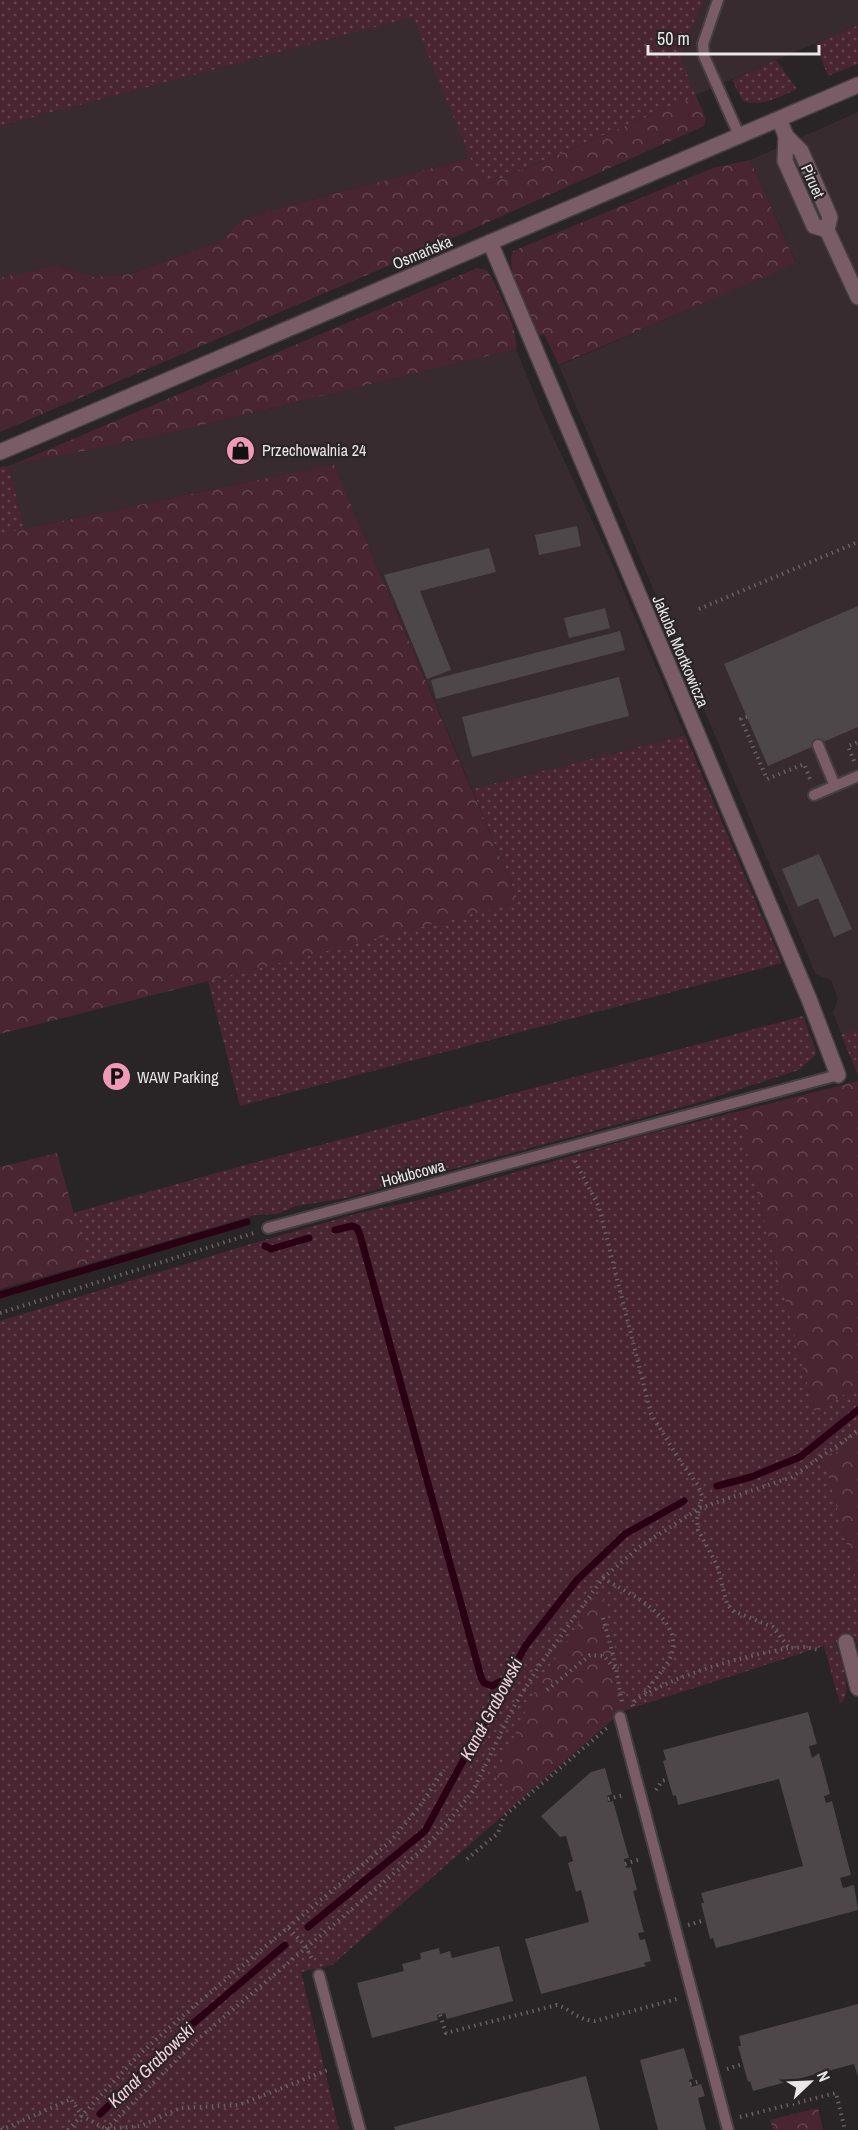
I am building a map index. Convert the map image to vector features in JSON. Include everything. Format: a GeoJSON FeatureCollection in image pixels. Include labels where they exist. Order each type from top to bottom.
{"type":"FeatureCollection","features":[{"type":"Feature","properties":{"kind":"street","name":"Osmańska"},"geometry":{"type":"LineString","coordinates":[[0,452],[858,85]]}},
{"type":"Feature","properties":{"kind":"street","name":"Piruet"},"geometry":{"type":"LineString","coordinates":[[779,119],[786,136],[801,151],[830,217],[827,230],[858,297]]}},
{"type":"Feature","properties":{"kind":"street","name":"Jakuba Mortkowicza"},"geometry":{"type":"LineString","coordinates":[[490,242],[809,999],[838,1075]]}},
{"type":"Feature","properties":{"kind":"street"},"geometry":{"type":"LineString","coordinates":[[846,1642],[858,1688]]}},
{"type":"Feature","properties":{"kind":"lane"},"geometry":{"type":"LineString","coordinates":[[718,0],[703,44],[704,56],[739,135]]}},
{"type":"Feature","properties":{"kind":"lane"},"geometry":{"type":"LineString","coordinates":[[818,745],[835,786]]}},
{"type":"Feature","properties":{"kind":"lane"},"geometry":{"type":"LineString","coordinates":[[814,795],[858,776]]}},
{"type":"Feature","properties":{"kind":"lane","name":"Hołubcowa"},"geometry":{"type":"LineString","coordinates":[[268,1228],[838,1075]]}},
{"type":"Feature","properties":{"kind":"lane"},"geometry":{"type":"LineString","coordinates":[[623,1716],[726,2125]]}},
{"type":"Feature","properties":{"kind":"lane"},"geometry":{"type":"LineString","coordinates":[[319,1975],[360,2130]]}},
{"type":"Feature","properties":{"kind":"path"},"geometry":{"type":"LineString","coordinates":[[699,609],[858,542]]}},
{"type":"Feature","properties":{"kind":"path"},"geometry":{"type":"LineString","coordinates":[[825,549],[828,555]]}},
{"type":"Feature","properties":{"kind":"path"},"geometry":{"type":"LineString","coordinates":[[773,570],[776,577]]}},
{"type":"Feature","properties":{"kind":"path"},"geometry":{"type":"LineString","coordinates":[[722,592],[724,599]]}},
{"type":"Feature","properties":{"kind":"path"},"geometry":{"type":"LineString","coordinates":[[747,717],[741,719],[767,779],[804,764],[810,779],[854,761],[848,746],[858,742]]}},
{"type":"Feature","properties":{"kind":"path"},"geometry":{"type":"LineString","coordinates":[[568,1147],[599,1207],[651,1414],[698,1485],[702,1496],[697,1519],[698,1530],[717,1565],[727,1604],[733,1611],[772,1627],[789,1648]]}},
{"type":"Feature","properties":{"kind":"path"},"geometry":{"type":"LineString","coordinates":[[0,1313],[268,1228]]}},
{"type":"Feature","properties":{"kind":"path"},"geometry":{"type":"LineString","coordinates":[[106,2129],[197,2040],[423,1849],[448,1822],[473,1791],[513,1708],[539,1666],[603,1578],[638,1548],[700,1508],[792,1477],[858,1431]]}},
{"type":"Feature","properties":{"kind":"path"},"geometry":{"type":"LineString","coordinates":[[603,1578],[654,1610],[668,1624],[673,1642],[670,1659],[643,1695]]}},
{"type":"Feature","properties":{"kind":"path"},"geometry":{"type":"LineString","coordinates":[[603,1618],[616,1672],[623,1716]]}},
{"type":"Feature","properties":{"kind":"path"},"geometry":{"type":"LineString","coordinates":[[467,1859],[498,1833],[504,1816],[623,1716],[635,1711],[632,1703],[643,1695],[727,1662],[760,1653],[805,1647],[819,1650]]}},
{"type":"Feature","properties":{"kind":"path"},"geometry":{"type":"LineString","coordinates":[[547,1690],[590,1655],[604,1656],[616,1672]]}},
{"type":"Feature","properties":{"kind":"path"},"geometry":{"type":"LineString","coordinates":[[68,2130],[138,2056],[171,2026],[391,1841],[419,1807],[444,1770]]}},
{"type":"Feature","properties":{"kind":"path"},"geometry":{"type":"LineString","coordinates":[[289,1928],[306,1947]]}},
{"type":"Feature","properties":{"kind":"path"},"geometry":{"type":"LineString","coordinates":[[440,2014],[446,2033],[557,2004],[568,2008],[584,2020],[595,2021],[693,1995]]}},
{"type":"Feature","properties":{"kind":"path"},"geometry":{"type":"LineString","coordinates":[[1,2130],[71,2099],[82,2116],[106,2129],[141,2126],[180,2108],[239,2105],[342,2064]]}},
{"type":"Feature","properties":{"kind":"path"},"geometry":{"type":"LineString","coordinates":[[726,2125],[836,2093],[845,2130]]}},
{"type":"Feature","properties":{"kind":"shaded area"},"geometry":{"type":"Polygon","coordinates":[[[405,0],[858,0],[858,25],[488,184],[470,158],[243,218],[219,242],[130,274],[95,277],[55,265],[0,278],[0,126],[412,17],[405,0]]]}},
{"type":"Feature","properties":{"kind":"shaded area"},"geometry":{"type":"Polygon","coordinates":[[[858,112],[858,1075],[833,1013],[838,999],[831,980],[816,975],[559,366],[796,262],[750,160],[858,112]]]}},
{"type":"Feature","properties":{"kind":"shaded area"},"geometry":{"type":"Polygon","coordinates":[[[516,349],[542,413],[611,561],[685,735],[472,789],[334,464],[24,529],[9,466],[161,435],[516,349]]]}},
{"type":"Feature","properties":{"kind":"green space"},"geometry":{"type":"Polygon","coordinates":[[[0,0],[703,0],[680,57],[696,96],[488,184],[470,158],[413,17],[0,126],[0,0]]]}},
{"type":"Feature","properties":{"kind":"green space"},"geometry":{"type":"Polygon","coordinates":[[[858,25],[858,64],[828,76],[815,44],[858,25]]]}},
{"type":"Feature","properties":{"kind":"green space"},"geometry":{"type":"Polygon","coordinates":[[[776,60],[797,89],[764,102],[743,101],[732,80],[776,60]]]}},
{"type":"Feature","properties":{"kind":"green space"},"geometry":{"type":"Polygon","coordinates":[[[696,96],[706,119],[704,126],[430,248],[0,432],[0,278],[55,265],[95,277],[130,274],[219,242],[243,218],[470,158],[489,184],[696,96]]]}},
{"type":"Feature","properties":{"kind":"green space"},"geometry":{"type":"Polygon","coordinates":[[[750,160],[796,263],[559,365],[544,334],[538,336],[519,293],[512,269],[513,251],[713,168],[750,160]]]}},
{"type":"Feature","properties":{"kind":"green space"},"geometry":{"type":"Polygon","coordinates":[[[477,268],[487,270],[502,298],[514,330],[516,349],[161,435],[9,466],[477,268]]]}},
{"type":"Feature","properties":{"kind":"green space"},"geometry":{"type":"Polygon","coordinates":[[[334,464],[519,902],[0,1034],[0,534],[334,464]]]}},
{"type":"Feature","properties":{"kind":"green space"},"geometry":{"type":"Polygon","coordinates":[[[9,466],[24,529],[0,534],[0,467],[9,466]]]}},
{"type":"Feature","properties":{"kind":"green space"},"geometry":{"type":"Polygon","coordinates":[[[685,735],[782,963],[240,1106],[208,981],[519,902],[472,789],[685,735]]]}},
{"type":"Feature","properties":{"kind":"green space"},"geometry":{"type":"Polygon","coordinates":[[[803,1016],[817,1054],[799,1070],[693,1104],[346,1198],[296,1206],[277,1214],[255,1215],[88,1264],[73,1213],[803,1016]]]}},
{"type":"Feature","properties":{"kind":"green space"},"geometry":{"type":"Polygon","coordinates":[[[858,1029],[858,1075],[841,1035],[858,1029]]]}},
{"type":"Feature","properties":{"kind":"green space"},"geometry":{"type":"Polygon","coordinates":[[[858,1081],[858,1386],[815,1413],[736,1112],[858,1081]]]}},
{"type":"Feature","properties":{"kind":"green space"},"geometry":{"type":"Polygon","coordinates":[[[736,1112],[815,1412],[858,1386],[858,1438],[824,1460],[858,1585],[858,1646],[855,1636],[836,1643],[845,1675],[844,1699],[840,1704],[824,1646],[629,1709],[601,1591],[496,1775],[517,1803],[332,1965],[301,1972],[339,2130],[0,2130],[0,1321],[363,1212],[424,1199],[640,1136],[736,1112]]]}},
{"type":"Feature","properties":{"kind":"green space"},"geometry":{"type":"Polygon","coordinates":[[[57,1153],[88,1264],[0,1289],[0,1167],[57,1153]]]}},
{"type":"Feature","properties":{"kind":"green space"},"geometry":{"type":"Polygon","coordinates":[[[858,1438],[858,1585],[824,1460],[858,1438]]]}},
{"type":"Feature","properties":{"kind":"green space"},"geometry":{"type":"Polygon","coordinates":[[[601,1590],[629,1709],[621,1712],[517,1803],[496,1776],[537,1686],[601,1590]]]}},
{"type":"Feature","properties":{"kind":"green space"},"geometry":{"type":"Polygon","coordinates":[[[818,2108],[823,2130],[773,2130],[770,2120],[818,2108]]]}},
{"type":"Feature","properties":{"kind":"building"},"geometry":{"type":"Polygon","coordinates":[[[577,526],[581,546],[539,555],[535,535],[577,526]]]}},
{"type":"Feature","properties":{"kind":"building"},"geometry":{"type":"Polygon","coordinates":[[[489,548],[496,572],[420,591],[451,670],[427,679],[384,575],[489,548]]]}},
{"type":"Feature","properties":{"kind":"building"},"geometry":{"type":"Polygon","coordinates":[[[858,606],[858,727],[768,766],[724,664],[858,606]]]}},
{"type":"Feature","properties":{"kind":"building"},"geometry":{"type":"Polygon","coordinates":[[[605,608],[610,628],[569,638],[564,618],[605,608]]]}},
{"type":"Feature","properties":{"kind":"building"},"geometry":{"type":"Polygon","coordinates":[[[620,631],[625,650],[436,699],[431,680],[620,631]]]}},
{"type":"Feature","properties":{"kind":"building"},"geometry":{"type":"Polygon","coordinates":[[[619,677],[629,716],[472,757],[462,717],[619,677]]]}},
{"type":"Feature","properties":{"kind":"building"},"geometry":{"type":"Polygon","coordinates":[[[819,854],[852,929],[834,937],[818,898],[798,907],[782,869],[819,854]]]}},
{"type":"Feature","properties":{"kind":"building"},"geometry":{"type":"Polygon","coordinates":[[[808,1712],[817,1744],[809,1746],[812,1758],[819,1753],[830,1794],[824,1796],[826,1803],[832,1801],[851,1875],[840,1878],[843,1888],[854,1885],[858,1910],[716,1948],[713,1938],[710,1939],[701,1903],[704,1903],[701,1893],[803,1866],[779,1779],[678,1805],[676,1795],[673,1796],[663,1761],[666,1760],[663,1750],[808,1712]]]}},
{"type":"Feature","properties":{"kind":"building"},"geometry":{"type":"Polygon","coordinates":[[[605,1768],[612,1794],[607,1796],[608,1802],[613,1801],[629,1858],[624,1859],[626,1868],[631,1867],[637,1890],[633,1891],[644,1932],[638,1933],[640,1940],[645,1939],[651,1961],[644,1963],[646,1966],[541,1994],[525,1939],[589,1922],[581,1890],[576,1892],[568,1863],[573,1861],[566,1836],[560,1837],[541,1816],[591,1772],[605,1768]]]}},
{"type":"Feature","properties":{"kind":"building"},"geometry":{"type":"Polygon","coordinates":[[[499,1946],[513,2001],[447,2019],[445,2013],[437,2015],[438,2020],[372,2038],[357,1983],[404,1971],[402,1964],[421,1959],[420,1953],[439,1948],[440,1954],[450,1951],[452,1958],[499,1946]]]}},
{"type":"Feature","properties":{"kind":"building"},"geometry":{"type":"Polygon","coordinates":[[[858,2004],[858,2077],[854,2064],[753,2091],[750,2081],[748,2082],[738,2046],[741,2046],[739,2036],[858,2004]]]}},
{"type":"Feature","properties":{"kind":"building"},"geometry":{"type":"Polygon","coordinates":[[[684,2048],[693,2079],[689,2080],[691,2087],[701,2084],[705,2096],[698,2098],[706,2130],[658,2130],[640,2060],[684,2048]]]}},
{"type":"Feature","properties":{"kind":"building"},"geometry":{"type":"Polygon","coordinates":[[[586,2076],[600,2130],[395,2130],[394,2127],[586,2076]]]}},
{"type":"Feature","properties":{"kind":"waterway"},"geometry":{"type":"LineString","coordinates":[[0,1295],[247,1222]]}},
{"type":"Feature","properties":{"kind":"waterway"},"geometry":{"type":"LineString","coordinates":[[335,1230],[352,1226],[357,1228],[360,1235],[481,1677],[484,1683],[492,1686],[506,1679]]}},
{"type":"Feature","properties":{"kind":"waterway"},"geometry":{"type":"LineString","coordinates":[[265,1246],[271,1249],[309,1238]]}},
{"type":"Feature","properties":{"kind":"waterway","name":"Kanał Grabowski"},"geometry":{"type":"LineString","coordinates":[[717,1486],[751,1477],[800,1457],[858,1410]]}},
{"type":"Feature","properties":{"kind":"waterway","name":"Kanał Grabowski"},"geometry":{"type":"LineString","coordinates":[[308,1927],[425,1831],[526,1645],[577,1580],[625,1534],[684,1501]]}},
{"type":"Feature","properties":{"kind":"waterway","name":"Kanał Grabowski"},"geometry":{"type":"LineString","coordinates":[[100,2114],[190,2026],[285,1945]]}},
{"type":"Feature","properties":{"kind":"place","name":"Przechowalnia 24"},"geometry":{"type":"Point","coordinates":[241,450]}},
{"type":"Feature","properties":{"kind":"place","name":"WAW Parking"},"geometry":{"type":"Point","coordinates":[116,1077]}}]}
